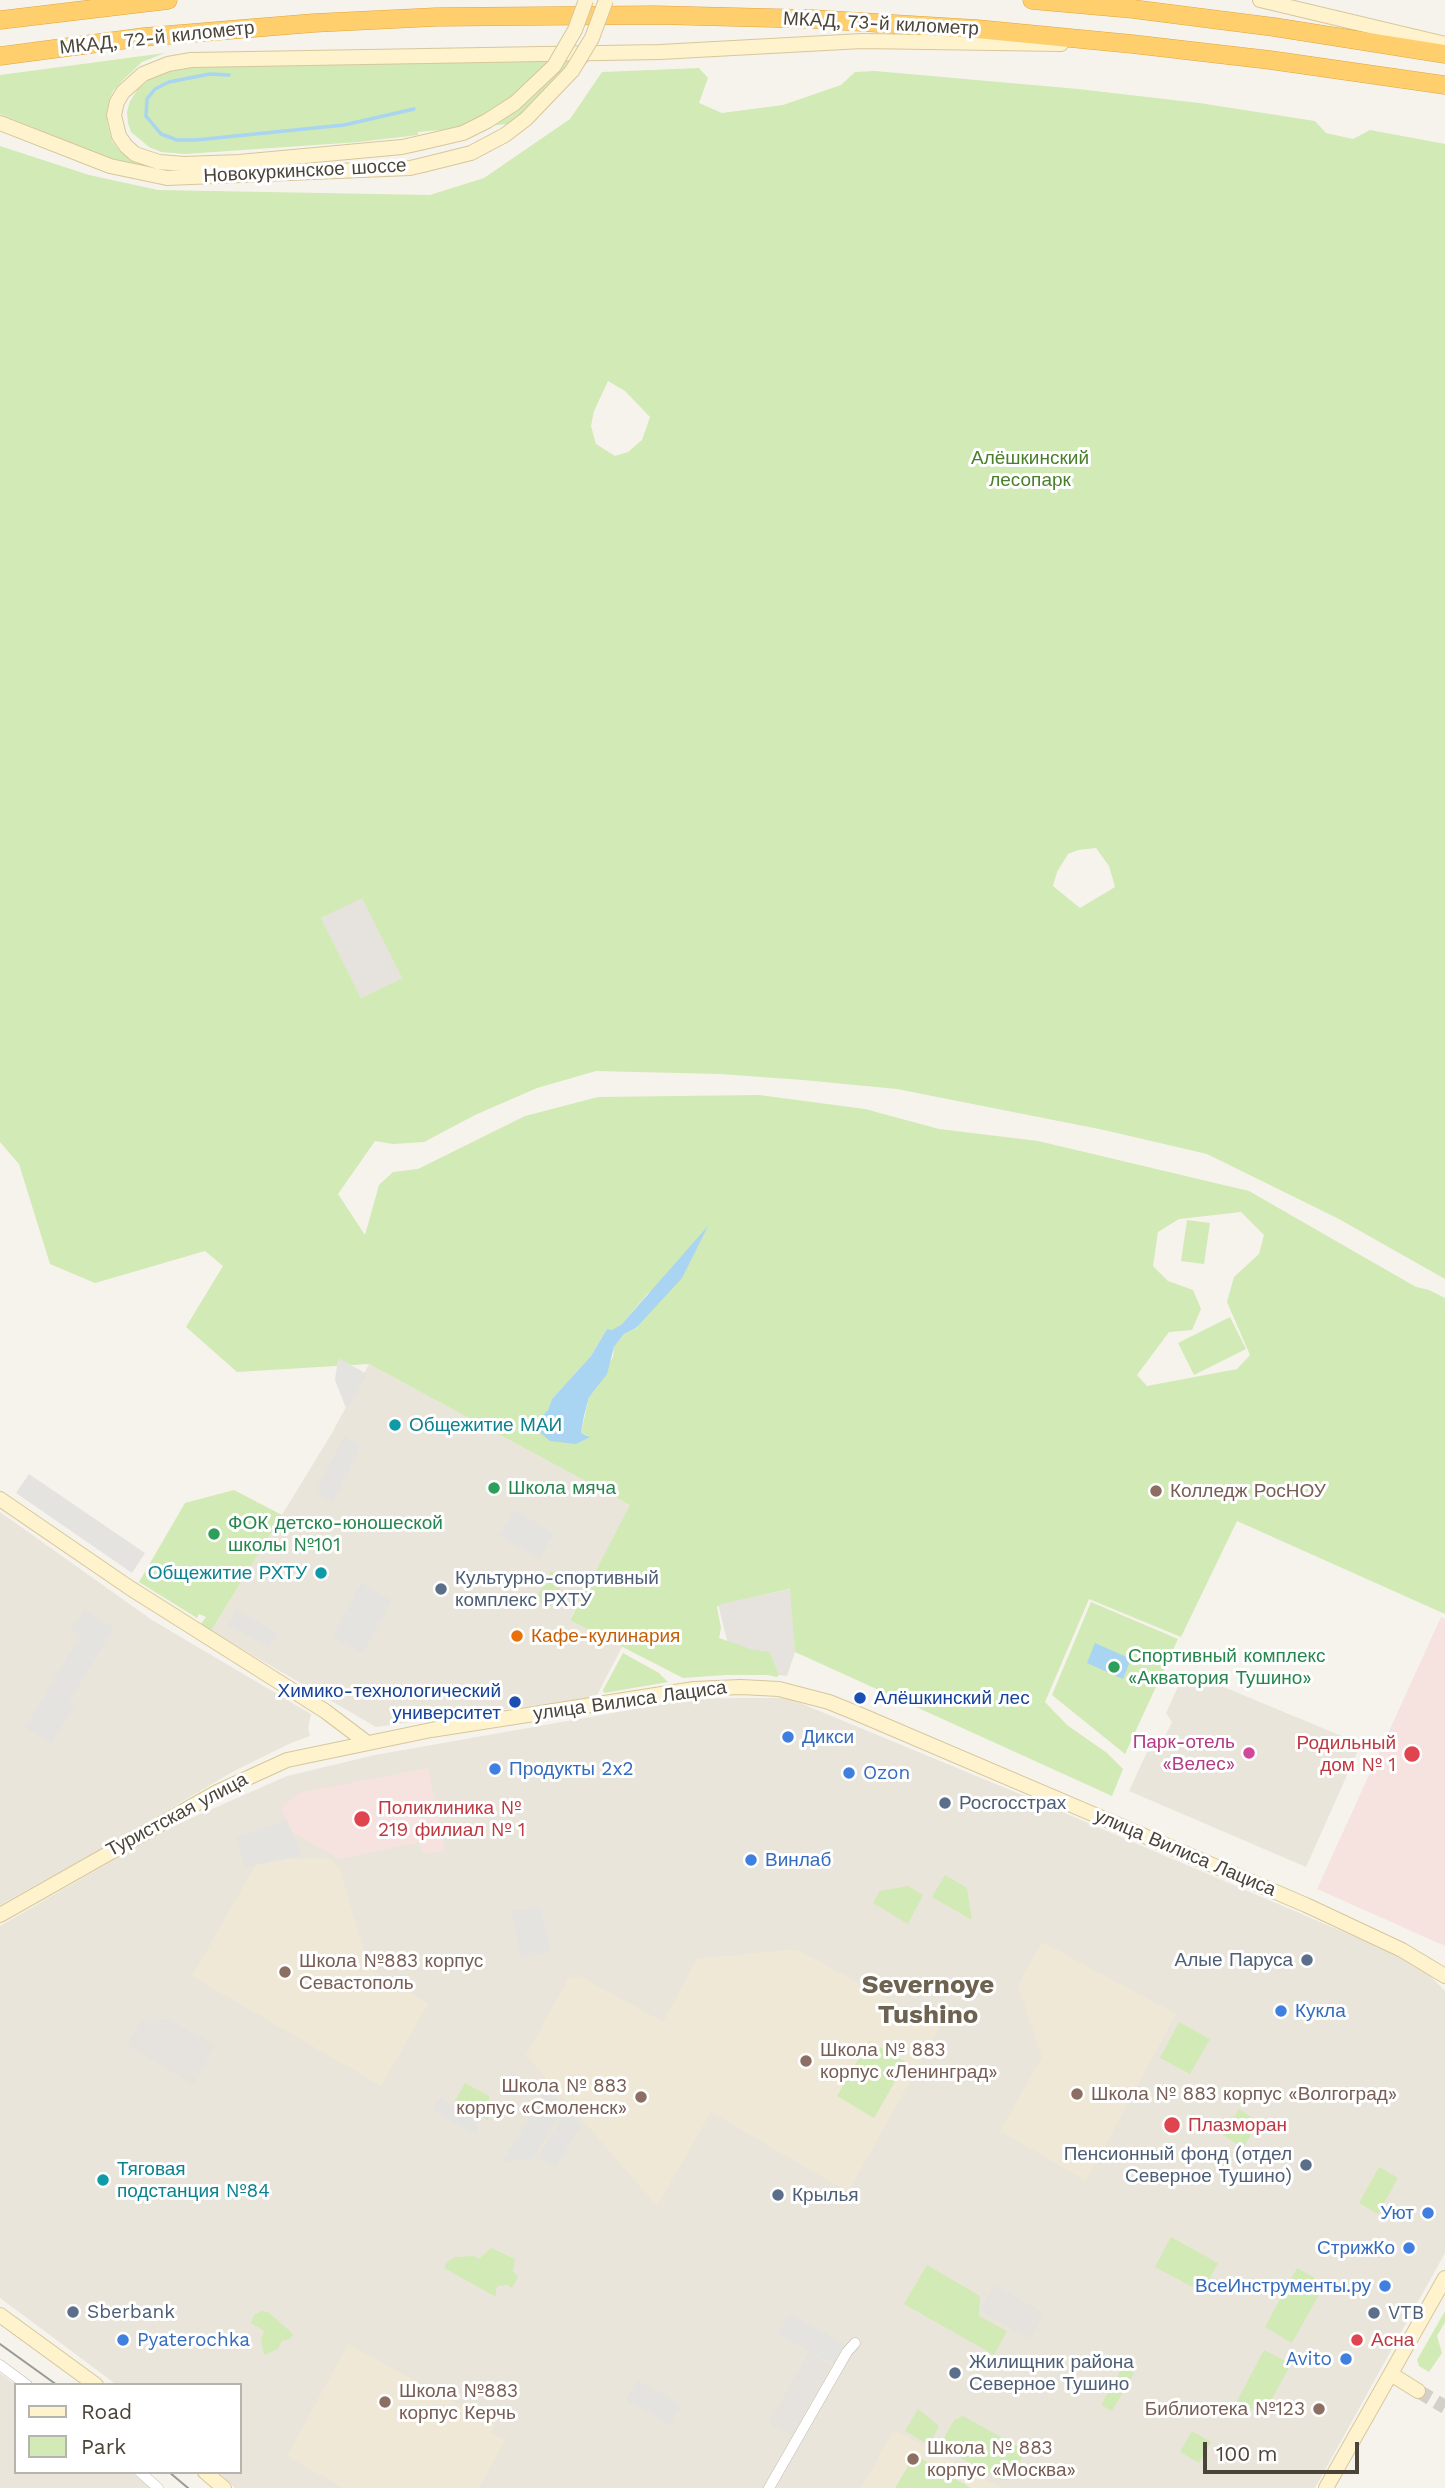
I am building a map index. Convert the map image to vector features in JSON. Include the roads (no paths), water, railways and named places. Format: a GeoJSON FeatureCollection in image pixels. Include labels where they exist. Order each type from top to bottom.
{"type":"FeatureCollection","features":[{"type":"Feature","properties":{"kind":"highway","name":"МКАД, 72-й километр"},"geometry":{"type":"LineString","coordinates":[[0,20],[168,0]]}},
{"type":"Feature","properties":{"kind":"highway"},"geometry":{"type":"LineString","coordinates":[[1032,0],[1133,9],[1274,27],[1445,54]]}},
{"type":"Feature","properties":{"kind":"highway","name":"МКАД, 73-й километр"},"geometry":{"type":"LineString","coordinates":[[314,23],[463,17],[655,15],[825,20],[976,29],[1132,44],[1445,85]]}},
{"type":"Feature","properties":{"kind":"highway","name":"МКАД, 72-й километр"},"geometry":{"type":"LineString","coordinates":[[0,55],[144,37],[314,23]]}},
{"type":"Feature","properties":{"kind":"main road","name":"Новокуркинское шоссе"},"geometry":{"type":"LineString","coordinates":[[586,0],[575,30],[554,66],[515,103],[463,132],[402,147],[239,162],[184,164],[143,158],[125,146],[119,136],[114,115],[117,102],[132,82],[143,74],[168,64],[191,60],[660,52],[862,41],[1132,44]]}},
{"type":"Feature","properties":{"kind":"main road","name":"Новокуркинское шоссе"},"geometry":{"type":"LineString","coordinates":[[0,123],[78,154],[136,172],[167,178],[410,168],[471,153],[505,135],[526,119],[572,71],[592,38],[606,0]]}},
{"type":"Feature","properties":{"kind":"main road"},"geometry":{"type":"LineString","coordinates":[[1260,0],[1445,44]]}},
{"type":"Feature","properties":{"kind":"main road"},"geometry":{"type":"LineString","coordinates":[[0,1499],[130,1588],[325,1710],[366,1742]]}},
{"type":"Feature","properties":{"kind":"main road","name":"улица Вилиса Лациса"},"geometry":{"type":"LineString","coordinates":[[366,1742],[694,1689],[779,1689],[829,1702],[1306,1905],[1402,1950],[1445,1976]]}},
{"type":"Feature","properties":{"kind":"main road","name":"Туристская улица"},"geometry":{"type":"LineString","coordinates":[[0,1915],[129,1840],[267,1768],[297,1757],[366,1742]]}},
{"type":"Feature","properties":{"kind":"main road"},"geometry":{"type":"LineString","coordinates":[[1326,2488],[1445,2278]]}},
{"type":"Feature","properties":{"kind":"main road"},"geometry":{"type":"LineString","coordinates":[[0,2315],[93,2383]]}},
{"type":"Feature","properties":{"kind":"main road"},"geometry":{"type":"LineString","coordinates":[[1391,2374],[1418,2391]]}},
{"type":"Feature","properties":{"kind":"main road"},"geometry":{"type":"LineString","coordinates":[[207,2474],[224,2488]]}},
{"type":"Feature","properties":{"kind":"street"},"geometry":{"type":"LineString","coordinates":[[769,2488],[855,2343]]}},
{"type":"Feature","properties":{"kind":"street"},"geometry":{"type":"LineString","coordinates":[[0,2365],[24,2383]]}},
{"type":"Feature","properties":{"kind":"street"},"geometry":{"type":"LineString","coordinates":[[142,2474],[158,2488]]}},
{"type":"Feature","properties":{"kind":"water"},"geometry":{"type":"Polygon","coordinates":[[[708,1226],[682,1278],[636,1328],[624,1334],[614,1347],[607,1374],[589,1397],[581,1433],[590,1437],[576,1444],[550,1441],[536,1429],[536,1423],[548,1410],[552,1399],[591,1356],[607,1329],[612,1330],[621,1325],[708,1226]]]}},
{"type":"Feature","properties":{"kind":"water"},"geometry":{"type":"Polygon","coordinates":[[[1095,1643],[1131,1659],[1123,1679],[1087,1663],[1095,1643]]]}},
{"type":"Feature","properties":{"kind":"waterway"},"geometry":{"type":"LineString","coordinates":[[229,75],[210,74],[169,82],[155,89],[147,99],[146,116],[161,134],[177,140],[196,140],[344,125],[414,109]]}},
{"type":"Feature","properties":{"kind":"tunnel"},"geometry":{"type":"LineString","coordinates":[[1418,2391],[1445,2407]]}},
{"type":"Feature","properties":{"kind":"tram line"},"geometry":{"type":"LineString","coordinates":[[0,2344],[54,2383]]}},
{"type":"Feature","properties":{"kind":"tram line"},"geometry":{"type":"LineString","coordinates":[[171,2474],[188,2488]]}},
{"type":"Feature","properties":{"kind":"place","name":"Общежитие МАИ"},"geometry":{"type":"Point","coordinates":[395,1425]}},
{"type":"Feature","properties":{"kind":"place","name":"Школа мяча"},"geometry":{"type":"Point","coordinates":[494,1488]}},
{"type":"Feature","properties":{"kind":"place","name":"Колледж РосНОУ"},"geometry":{"type":"Point","coordinates":[1156,1491]}},
{"type":"Feature","properties":{"kind":"place","name":"ФОК детско-юношеской школы №101"},"geometry":{"type":"Point","coordinates":[214,1534]}},
{"type":"Feature","properties":{"kind":"place","name":"Общежитие РХТУ"},"geometry":{"type":"Point","coordinates":[321,1573]}},
{"type":"Feature","properties":{"kind":"place","name":"Культурно-спортивный комплекс РХТУ"},"geometry":{"type":"Point","coordinates":[441,1589]}},
{"type":"Feature","properties":{"kind":"place","name":"Кафе-кулинария"},"geometry":{"type":"Point","coordinates":[517,1636]}},
{"type":"Feature","properties":{"kind":"place","name":"Спортивный комплекс «Акватория Тушино»"},"geometry":{"type":"Point","coordinates":[1114,1667]}},
{"type":"Feature","properties":{"kind":"place","name":"Алёшкинский лес"},"geometry":{"type":"Point","coordinates":[860,1698]}},
{"type":"Feature","properties":{"kind":"place","name":"Химико-технологический университет"},"geometry":{"type":"Point","coordinates":[515,1702]}},
{"type":"Feature","properties":{"kind":"place","name":"Дикси"},"geometry":{"type":"Point","coordinates":[788,1737]}},
{"type":"Feature","properties":{"kind":"place","name":"Парк-отель «Велес»"},"geometry":{"type":"Point","coordinates":[1249,1753]}},
{"type":"Feature","properties":{"kind":"place","name":"Родильный дом № 1"},"geometry":{"type":"Point","coordinates":[1412,1754]}},
{"type":"Feature","properties":{"kind":"place","name":"Продукты 2x2"},"geometry":{"type":"Point","coordinates":[495,1769]}},
{"type":"Feature","properties":{"kind":"place","name":"Ozon"},"geometry":{"type":"Point","coordinates":[849,1773]}},
{"type":"Feature","properties":{"kind":"place","name":"Росгосстрах"},"geometry":{"type":"Point","coordinates":[945,1803]}},
{"type":"Feature","properties":{"kind":"place","name":"Поликлиника № 219 филиал № 1"},"geometry":{"type":"Point","coordinates":[362,1819]}},
{"type":"Feature","properties":{"kind":"place","name":"Винлаб"},"geometry":{"type":"Point","coordinates":[751,1860]}},
{"type":"Feature","properties":{"kind":"place","name":"Алые Паруса"},"geometry":{"type":"Point","coordinates":[1307,1960]}},
{"type":"Feature","properties":{"kind":"place","name":"Школа №883 корпус Севастополь"},"geometry":{"type":"Point","coordinates":[285,1972]}},
{"type":"Feature","properties":{"kind":"place","name":"Кукла"},"geometry":{"type":"Point","coordinates":[1281,2011]}},
{"type":"Feature","properties":{"kind":"place","name":"Школа № 883 корпус «Ленинград»"},"geometry":{"type":"Point","coordinates":[806,2061]}},
{"type":"Feature","properties":{"kind":"place","name":"Школа № 883 корпус «Волгоград»"},"geometry":{"type":"Point","coordinates":[1077,2094]}},
{"type":"Feature","properties":{"kind":"place","name":"Школа № 883 корпус «Смоленск»"},"geometry":{"type":"Point","coordinates":[641,2097]}},
{"type":"Feature","properties":{"kind":"place","name":"Плазморан"},"geometry":{"type":"Point","coordinates":[1172,2125]}},
{"type":"Feature","properties":{"kind":"place","name":"Пенсионный фонд (отдел Северное Тушино)"},"geometry":{"type":"Point","coordinates":[1306,2165]}},
{"type":"Feature","properties":{"kind":"place","name":"Тяговая подстанция №84"},"geometry":{"type":"Point","coordinates":[103,2180]}},
{"type":"Feature","properties":{"kind":"place","name":"Крылья"},"geometry":{"type":"Point","coordinates":[778,2195]}},
{"type":"Feature","properties":{"kind":"place","name":"Уют"},"geometry":{"type":"Point","coordinates":[1428,2213]}},
{"type":"Feature","properties":{"kind":"place","name":"СтрижКо"},"geometry":{"type":"Point","coordinates":[1409,2248]}},
{"type":"Feature","properties":{"kind":"place","name":"ВсеИнструменты.ру"},"geometry":{"type":"Point","coordinates":[1385,2286]}},
{"type":"Feature","properties":{"kind":"place","name":"Sberbank"},"geometry":{"type":"Point","coordinates":[73,2312]}},
{"type":"Feature","properties":{"kind":"place","name":"VTB"},"geometry":{"type":"Point","coordinates":[1374,2313]}},
{"type":"Feature","properties":{"kind":"place","name":"Pyaterochka"},"geometry":{"type":"Point","coordinates":[123,2340]}},
{"type":"Feature","properties":{"kind":"place","name":"Асна"},"geometry":{"type":"Point","coordinates":[1357,2340]}},
{"type":"Feature","properties":{"kind":"place","name":"Avito"},"geometry":{"type":"Point","coordinates":[1346,2359]}},
{"type":"Feature","properties":{"kind":"place","name":"Жилищник района Северное Тушино"},"geometry":{"type":"Point","coordinates":[955,2373]}},
{"type":"Feature","properties":{"kind":"place","name":"Школа №883 корпус Керчь"},"geometry":{"type":"Point","coordinates":[385,2402]}},
{"type":"Feature","properties":{"kind":"place","name":"Библиотека №123"},"geometry":{"type":"Point","coordinates":[1319,2409]}},
{"type":"Feature","properties":{"kind":"place","name":"Школа № 883 корпус «Москва»"},"geometry":{"type":"Point","coordinates":[913,2459]}},
{"type":"Feature","properties":{"kind":"district","name":"Severnoye Tushino"},"geometry":{"type":"Point","coordinates":[928,2000]}},
{"type":"Feature","properties":{"kind":"park label","name":"Алёшкинский лесопарк"},"geometry":{"type":"Point","coordinates":[1030,469]}}]}
